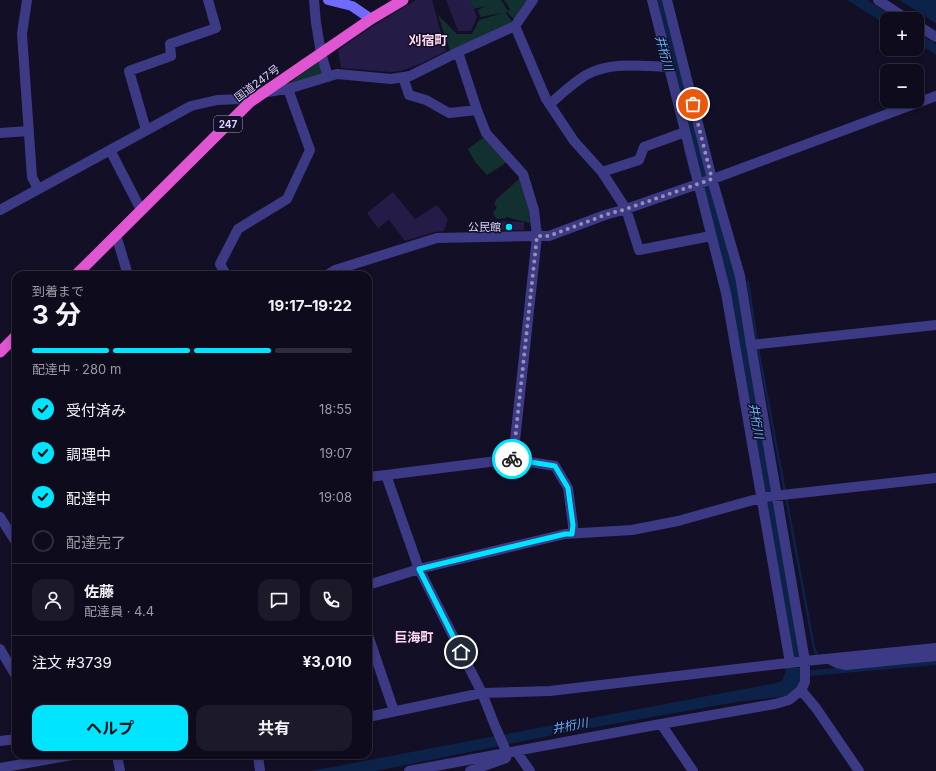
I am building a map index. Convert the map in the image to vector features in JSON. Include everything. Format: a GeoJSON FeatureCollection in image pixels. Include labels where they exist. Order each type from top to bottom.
{"type":"FeatureCollection","features":[{"type":"Feature","properties":{"kind":"highway","name":"国道247号"},"geometry":{"type":"LineString","coordinates":[[80,271],[250,102],[371,19],[403,0]]}},
{"type":"Feature","properties":{"kind":"highway"},"geometry":{"type":"LineString","coordinates":[[0,352],[12,340]]}},
{"type":"Feature","properties":{"kind":"main road"},"geometry":{"type":"LineString","coordinates":[[328,0],[352,6],[371,19]]}},
{"type":"Feature","properties":{"kind":"street"},"geometry":{"type":"LineString","coordinates":[[27,0],[22,34],[32,177],[38,190]]}},
{"type":"Feature","properties":{"kind":"street"},"geometry":{"type":"LineString","coordinates":[[146,130],[129,71],[170,56],[170,44],[216,28],[208,0]]}},
{"type":"Feature","properties":{"kind":"street"},"geometry":{"type":"LineString","coordinates":[[314,0],[321,53],[328,77]]}},
{"type":"Feature","properties":{"kind":"street"},"geometry":{"type":"LineString","coordinates":[[262,93],[288,89],[337,74],[391,79],[410,76],[515,26],[533,0]]}},
{"type":"Feature","properties":{"kind":"street"},"geometry":{"type":"LineString","coordinates":[[652,0],[726,293],[763,497],[790,663]]}},
{"type":"Feature","properties":{"kind":"street"},"geometry":{"type":"LineString","coordinates":[[409,771],[509,750],[775,704],[789,700],[801,690],[805,682],[805,661],[740,276],[712,179],[667,0]]}},
{"type":"Feature","properties":{"kind":"street"},"geometry":{"type":"LineString","coordinates":[[878,0],[897,12]]}},
{"type":"Feature","properties":{"kind":"street"},"geometry":{"type":"LineString","coordinates":[[515,26],[546,99],[574,140],[602,172],[626,209],[639,250],[711,236]]}},
{"type":"Feature","properties":{"kind":"street"},"geometry":{"type":"LineString","coordinates":[[924,29],[936,37]]}},
{"type":"Feature","properties":{"kind":"street"},"geometry":{"type":"LineString","coordinates":[[458,52],[486,133],[523,174],[534,210],[537,236],[513,459],[511,459]]}},
{"type":"Feature","properties":{"kind":"street"},"geometry":{"type":"LineString","coordinates":[[550,104],[576,82],[598,70],[620,66],[668,67]]}},
{"type":"Feature","properties":{"kind":"street"},"geometry":{"type":"LineString","coordinates":[[403,77],[409,95],[426,100],[449,113],[477,110]]}},
{"type":"Feature","properties":{"kind":"street"},"geometry":{"type":"LineString","coordinates":[[224,271],[220,264],[238,229],[287,199],[310,150],[288,89]]}},
{"type":"Feature","properties":{"kind":"street"},"geometry":{"type":"LineString","coordinates":[[333,271],[437,238],[549,236],[605,215],[712,179],[936,96]]}},
{"type":"Feature","properties":{"kind":"street"},"geometry":{"type":"LineString","coordinates":[[0,210],[191,106],[217,100],[242,99],[250,102]]}},
{"type":"Feature","properties":{"kind":"street"},"geometry":{"type":"LineString","coordinates":[[0,134],[29,131]]}},
{"type":"Feature","properties":{"kind":"street"},"geometry":{"type":"LineString","coordinates":[[602,172],[639,160],[644,147],[685,132]]}},
{"type":"Feature","properties":{"kind":"street"},"geometry":{"type":"LineString","coordinates":[[110,150],[141,210]]}},
{"type":"Feature","properties":{"kind":"street"},"geometry":{"type":"LineString","coordinates":[[116,235],[127,271]]}},
{"type":"Feature","properties":{"kind":"street"},"geometry":{"type":"LineString","coordinates":[[751,345],[936,325]]}},
{"type":"Feature","properties":{"kind":"street"},"geometry":{"type":"LineString","coordinates":[[372,477],[511,459],[555,466],[568,488],[573,525],[572,534]]}},
{"type":"Feature","properties":{"kind":"street"},"geometry":{"type":"LineString","coordinates":[[386,475],[419,569],[482,693],[495,726],[509,750],[530,771]]}},
{"type":"Feature","properties":{"kind":"street"},"geometry":{"type":"LineString","coordinates":[[372,584],[419,569],[565,534],[632,530],[678,521],[763,497],[936,478]]}},
{"type":"Feature","properties":{"kind":"street"},"geometry":{"type":"LineString","coordinates":[[0,517],[12,536]]}},
{"type":"Feature","properties":{"kind":"street"},"geometry":{"type":"LineString","coordinates":[[372,647],[394,711]]}},
{"type":"Feature","properties":{"kind":"street"},"geometry":{"type":"LineString","coordinates":[[0,648],[12,669]]}},
{"type":"Feature","properties":{"kind":"street"},"geometry":{"type":"LineString","coordinates":[[372,716],[482,693],[550,691],[828,658],[936,648]]}},
{"type":"Feature","properties":{"kind":"street"},"geometry":{"type":"LineString","coordinates":[[828,658],[837,663],[846,665],[936,656]]}},
{"type":"Feature","properties":{"kind":"street"},"geometry":{"type":"LineString","coordinates":[[801,690],[816,708],[859,771]]}},
{"type":"Feature","properties":{"kind":"street"},"geometry":{"type":"LineString","coordinates":[[661,724],[693,771]]}},
{"type":"Feature","properties":{"kind":"street"},"geometry":{"type":"LineString","coordinates":[[0,741],[12,740]]}},
{"type":"Feature","properties":{"kind":"street"},"geometry":{"type":"LineString","coordinates":[[470,771],[506,758],[509,750]]}},
{"type":"Feature","properties":{"kind":"street"},"geometry":{"type":"LineString","coordinates":[[0,768],[50,759]]}},
{"type":"Feature","properties":{"kind":"street"},"geometry":{"type":"LineString","coordinates":[[118,759],[120,771]]}},
{"type":"Feature","properties":{"kind":"street"},"geometry":{"type":"LineString","coordinates":[[258,759],[260,771]]}},
{"type":"Feature","properties":{"kind":"green space"},"geometry":{"type":"Polygon","coordinates":[[[470,0],[501,0],[508,11],[510,9],[504,0],[529,0],[516,22],[507,12],[505,12],[514,24],[450,51],[438,15],[457,34],[472,34],[479,20],[503,13],[480,17],[478,10],[485,6],[462,12],[470,0]]]}},
{"type":"Feature","properties":{"kind":"green space"},"geometry":{"type":"Polygon","coordinates":[[[318,62],[324,75],[286,85],[318,62]]]}},
{"type":"Feature","properties":{"kind":"green space"},"geometry":{"type":"Polygon","coordinates":[[[485,136],[509,161],[487,175],[475,162],[468,149],[485,136]]]}},
{"type":"Feature","properties":{"kind":"green space"},"geometry":{"type":"Polygon","coordinates":[[[520,178],[528,201],[530,223],[506,217],[496,219],[493,212],[497,208],[494,204],[497,198],[520,178]]]}},
{"type":"Feature","properties":{"kind":"water","name":"井桁川"},"geometry":{"type":"Polygon","coordinates":[[[656,0],[666,0],[738,277],[801,654],[798,660],[791,658],[792,651],[790,636],[764,486],[656,0]]]}},
{"type":"Feature","properties":{"kind":"water"},"geometry":{"type":"Polygon","coordinates":[[[847,0],[867,0],[886,12],[880,12],[880,21],[847,0]]]}},
{"type":"Feature","properties":{"kind":"water"},"geometry":{"type":"Polygon","coordinates":[[[899,0],[936,0],[936,23],[924,16],[924,12],[918,12],[899,0]]]}},
{"type":"Feature","properties":{"kind":"water"},"geometry":{"type":"Polygon","coordinates":[[[924,36],[936,44],[936,55],[924,47],[924,36]]]}},
{"type":"Feature","properties":{"kind":"water"},"geometry":{"type":"Polygon","coordinates":[[[936,660],[936,665],[810,676],[811,670],[936,660]]]}},
{"type":"Feature","properties":{"kind":"water","name":"井桁川"},"geometry":{"type":"Polygon","coordinates":[[[780,665],[802,668],[801,678],[796,691],[786,696],[737,702],[563,733],[376,771],[311,771],[776,683],[782,681],[786,670],[780,665]]]}},
{"type":"Feature","properties":{"kind":"building"},"geometry":{"type":"Polygon","coordinates":[[[416,0],[432,0],[446,51],[420,64],[401,71],[391,72],[341,68],[338,50],[416,0]]]}},
{"type":"Feature","properties":{"kind":"building"},"geometry":{"type":"Polygon","coordinates":[[[446,0],[470,0],[477,17],[471,31],[458,31],[446,0]]]}},
{"type":"Feature","properties":{"kind":"building"},"geometry":{"type":"Polygon","coordinates":[[[393,192],[415,219],[437,205],[448,219],[444,231],[435,232],[405,241],[389,220],[378,228],[367,213],[393,192]]]}},
{"type":"Feature","properties":{"kind":"building","name":"公民館"},"geometry":{"type":"Polygon","coordinates":[[[494,221],[524,222],[524,230],[495,230],[494,221]]]}},
{"type":"Feature","properties":{"kind":"waterway"},"geometry":{"type":"LineString","coordinates":[[685,149],[691,173]]}},
{"type":"Feature","properties":{"kind":"waterway"},"geometry":{"type":"LineString","coordinates":[[748,282],[757,343]]}},
{"type":"Feature","properties":{"kind":"waterway"},"geometry":{"type":"LineString","coordinates":[[758,348],[785,492]]}},
{"type":"Feature","properties":{"kind":"waterway"},"geometry":{"type":"LineString","coordinates":[[786,497],[814,648],[817,655]]}},
{"type":"Feature","properties":{"kind":"way so far"},"geometry":{"type":"LineString","coordinates":[[512,459],[537,236],[549,236],[605,215],[712,179],[693,104]]}},
{"type":"Feature","properties":{"kind":"place","name":"公民館"},"geometry":{"type":"Point","coordinates":[509,227]}},
{"type":"Feature","properties":{"kind":"district","name":"刈宿町"},"geometry":{"type":"Point","coordinates":[428,40]}},
{"type":"Feature","properties":{"kind":"district","name":"巨海町"},"geometry":{"type":"Point","coordinates":[414,637]}},
{"type":"Feature","properties":{"kind":"route"},"geometry":{"type":"LineString","coordinates":[[461,652],[419,569],[565,534],[572,534],[573,525],[568,488],[555,466],[512,459]]}}]}
